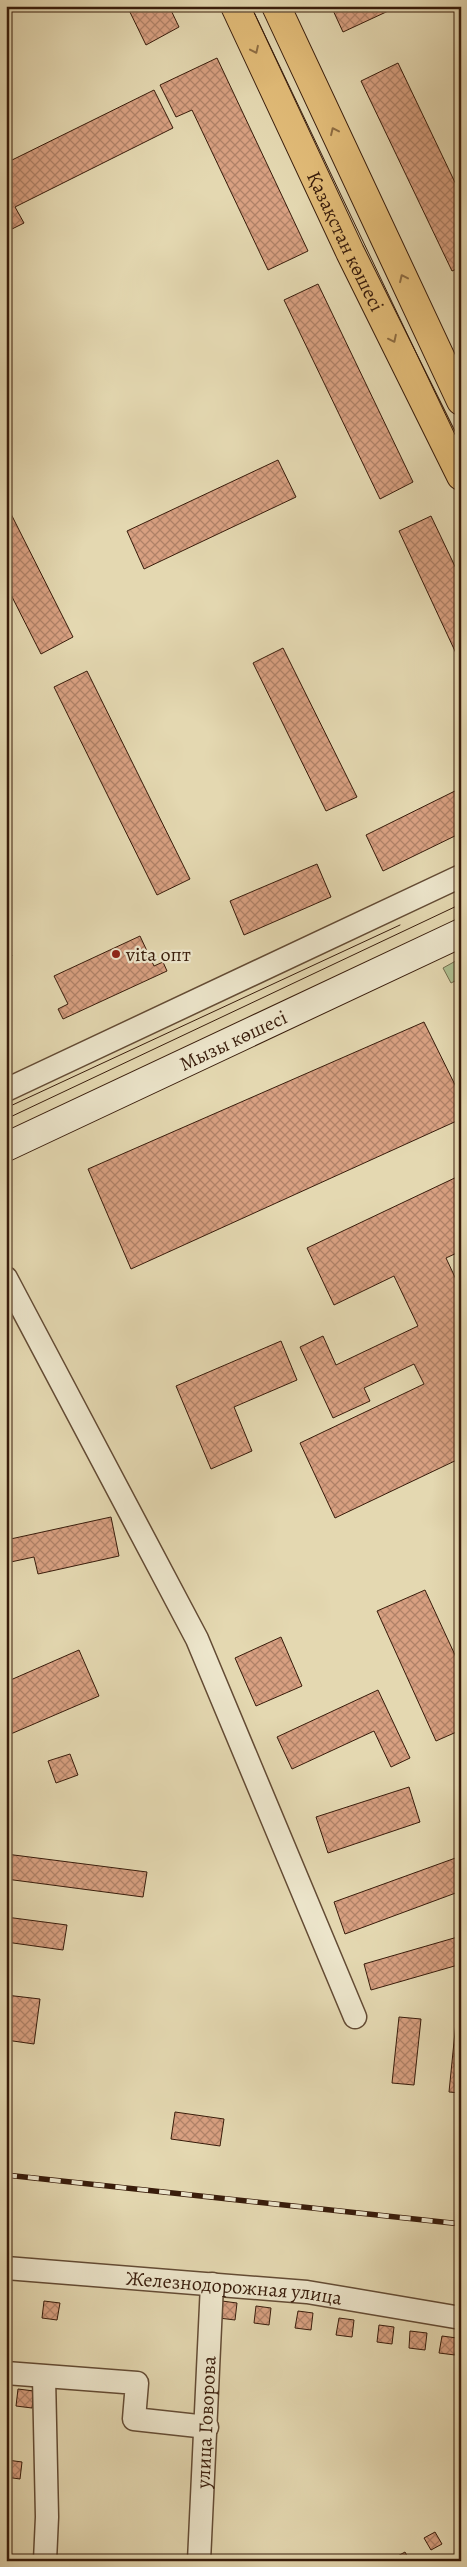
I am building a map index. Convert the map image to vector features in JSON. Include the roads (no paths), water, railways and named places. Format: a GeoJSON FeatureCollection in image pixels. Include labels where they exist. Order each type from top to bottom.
{"type":"FeatureCollection","features":[{"type":"Feature","properties":{"kind":"main road","name":"Қазақстан көшесі"},"geometry":{"type":"LineString","coordinates":[[276,6],[461,401]]}},
{"type":"Feature","properties":{"kind":"main road","name":"Қазақстан көшесі"},"geometry":{"type":"LineString","coordinates":[[239,8],[350,252],[461,476]]}},
{"type":"Feature","properties":{"kind":"main road","name":"Мызы көшесі"},"geometry":{"type":"LineString","coordinates":[[6,1147],[461,934]]}},
{"type":"Feature","properties":{"kind":"street"},"geometry":{"type":"LineString","coordinates":[[6,1090],[461,876]]}},
{"type":"Feature","properties":{"kind":"street"},"geometry":{"type":"LineString","coordinates":[[6,1278],[197,1639],[355,2016]]}},
{"type":"Feature","properties":{"kind":"street","name":"Железнодорожная улица"},"geometry":{"type":"LineString","coordinates":[[6,2268],[307,2292],[461,2318]]}},
{"type":"Feature","properties":{"kind":"street","name":"улица Говорова"},"geometry":{"type":"LineString","coordinates":[[200,2561],[212,2284]]}},
{"type":"Feature","properties":{"kind":"street"},"geometry":{"type":"LineString","coordinates":[[6,2373],[137,2383],[134,2419],[207,2427]]}},
{"type":"Feature","properties":{"kind":"street"},"geometry":{"type":"LineString","coordinates":[[44,2377],[47,2517],[45,2561]]}},
{"type":"Feature","properties":{"kind":"tram line"},"geometry":{"type":"LineString","coordinates":[[251,6],[461,447]]}},
{"type":"Feature","properties":{"kind":"tram line"},"geometry":{"type":"LineString","coordinates":[[6,1119],[461,904]]}},
{"type":"Feature","properties":{"kind":"tram line"},"geometry":{"type":"LineString","coordinates":[[6,1108],[400,925]]}},
{"type":"Feature","properties":{"kind":"railway"},"geometry":{"type":"LineString","coordinates":[[6,2175],[461,2224]]}},
{"type":"Feature","properties":{"kind":"place","name":"vita опт"},"geometry":{"type":"Point","coordinates":[116,954]}}]}
